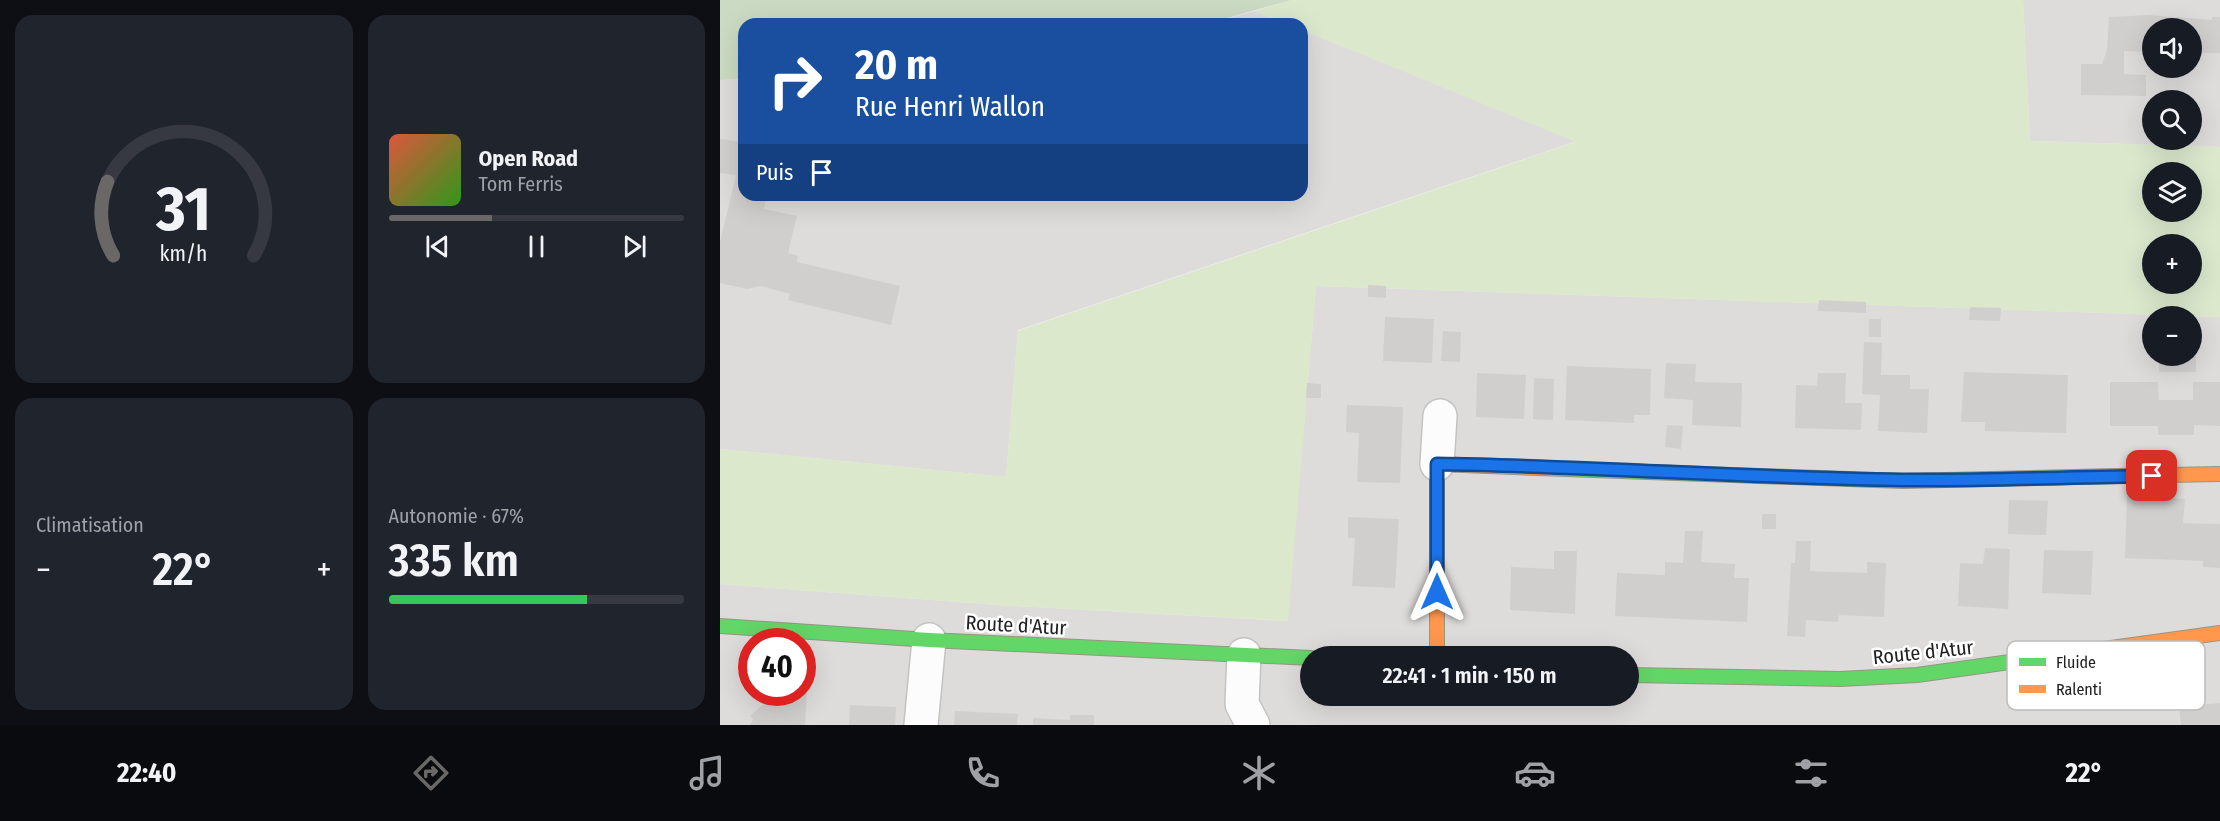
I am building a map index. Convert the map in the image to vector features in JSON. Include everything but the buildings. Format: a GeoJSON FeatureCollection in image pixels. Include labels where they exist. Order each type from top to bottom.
{"type":"FeatureCollection","features":[{"type":"Feature","properties":{"kind":"main road"},"geometry":{"type":"LineString","coordinates":[[1437,646],[1437,464],[1903,480],[2220,474]]}},
{"type":"Feature","properties":{"kind":"main road","name":"Route d'Atur"},"geometry":{"type":"LineString","coordinates":[[720,626],[929,640],[1300,658]]}},
{"type":"Feature","properties":{"kind":"main road","name":"Route d'Atur"},"geometry":{"type":"LineString","coordinates":[[2162,641],[2220,633]]}},
{"type":"Feature","properties":{"kind":"main road","name":"Route d'Atur"},"geometry":{"type":"LineString","coordinates":[[1639,675],[1840,680],[1917,675],[2007,663]]}},
{"type":"Feature","properties":{"kind":"street"},"geometry":{"type":"LineString","coordinates":[[1437,464],[1440,416]]}},
{"type":"Feature","properties":{"kind":"street"},"geometry":{"type":"LineString","coordinates":[[921,725],[929,640]]}},
{"type":"Feature","properties":{"kind":"street"},"geometry":{"type":"LineString","coordinates":[[1244,655],[1242,704],[1252,725]]}},
{"type":"Feature","properties":{"kind":"shaded area"},"geometry":{"type":"Polygon","coordinates":[[[2023,0],[2220,0],[2220,147],[2202,146],[2202,90],[2142,90],[2142,145],[2030,141],[2023,0]]]}},
{"type":"Feature","properties":{"kind":"shaded area"},"geometry":{"type":"Polygon","coordinates":[[[1255,11],[1272,18],[1229,18],[1255,11]]]}},
{"type":"Feature","properties":{"kind":"shaded area"},"geometry":{"type":"Polygon","coordinates":[[[1308,32],[1577,141],[1018,330],[1006,477],[720,449],[720,80],[738,79],[738,201],[1308,201],[1308,32]]]}},
{"type":"Feature","properties":{"kind":"shaded area"},"geometry":{"type":"Polygon","coordinates":[[[1316,286],[2142,314],[2142,366],[2202,366],[2202,316],[2220,317],[2220,725],[720,725],[720,584],[999,605],[1287,621],[1316,286]]]}},
{"type":"Feature","properties":{"kind":"green space"},"geometry":{"type":"Polygon","coordinates":[[[720,0],[1291,0],[1227,18],[738,18],[738,79],[720,80],[720,0]]]}},
{"type":"Feature","properties":{"kind":"green space"},"geometry":{"type":"Polygon","coordinates":[[[1291,0],[2023,0],[2030,141],[2142,145],[2142,150],[2202,150],[2202,146],[2220,147],[2220,317],[2202,316],[2202,306],[2142,306],[2142,314],[1316,286],[1288,621],[999,605],[720,584],[720,449],[1006,477],[1018,331],[1576,142],[1308,32],[1308,18],[1272,18],[1255,11],[1291,0]]]}},
{"type":"Feature","properties":{"kind":"traffic: fast"},"geometry":{"type":"LineString","coordinates":[[1565,469],[1903,481],[2116,476]]}},
{"type":"Feature","properties":{"kind":"traffic: fast"},"geometry":{"type":"LineString","coordinates":[[720,626],[929,640],[1300,657]]}},
{"type":"Feature","properties":{"kind":"traffic: fast"},"geometry":{"type":"LineString","coordinates":[[1639,675],[1840,679],[1917,675],[2007,662]]}},
{"type":"Feature","properties":{"kind":"traffic: slow"},"geometry":{"type":"LineString","coordinates":[[1437,646],[1437,464],[1565,469]]}},
{"type":"Feature","properties":{"kind":"traffic: slow"},"geometry":{"type":"LineString","coordinates":[[2116,476],[2220,474]]}},
{"type":"Feature","properties":{"kind":"traffic: slow"},"geometry":{"type":"LineString","coordinates":[[2162,641],[2220,633]]}},
{"type":"Feature","properties":{"kind":"route"},"geometry":{"type":"LineString","coordinates":[[1437,592],[1437,464],[1903,480],[2152,476]]}}]}
